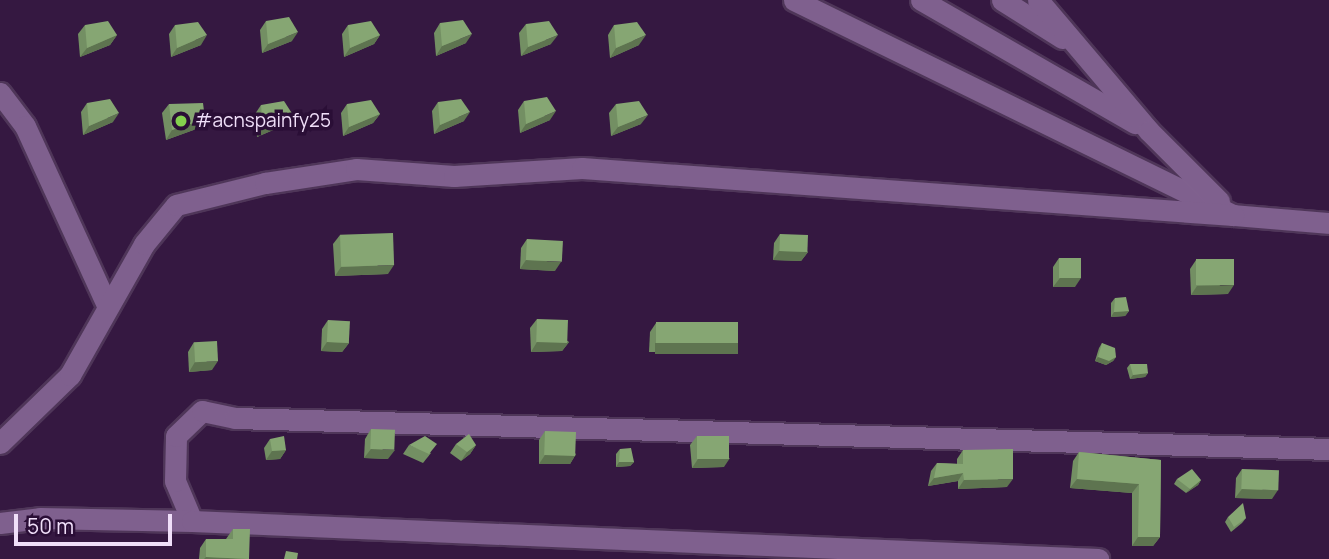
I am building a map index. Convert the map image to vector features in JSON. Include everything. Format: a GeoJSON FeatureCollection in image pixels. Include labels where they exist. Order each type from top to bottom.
{"type":"FeatureCollection","features":[{"type":"Feature","properties":{"kind":"street"},"geometry":{"type":"LineString","coordinates":[[794,0],[1233,215]]}},
{"type":"Feature","properties":{"kind":"street"},"geometry":{"type":"LineString","coordinates":[[922,0],[1149,131]]}},
{"type":"Feature","properties":{"kind":"street"},"geometry":{"type":"LineString","coordinates":[[1002,0],[1081,51]]}},
{"type":"Feature","properties":{"kind":"street"},"geometry":{"type":"LineString","coordinates":[[1038,0],[1149,131],[1233,215]]}},
{"type":"Feature","properties":{"kind":"street"},"geometry":{"type":"LineString","coordinates":[[0,93],[25,126],[108,307]]}},
{"type":"Feature","properties":{"kind":"street"},"geometry":{"type":"LineString","coordinates":[[0,443],[70,375],[144,244],[176,205],[356,169],[454,176],[582,168],[1329,223]]}},
{"type":"Feature","properties":{"kind":"street"},"geometry":{"type":"LineString","coordinates":[[192,521],[175,481],[176,436],[202,411],[235,418],[1329,449]]}},
{"type":"Feature","properties":{"kind":"street"},"geometry":{"type":"LineString","coordinates":[[0,523],[40,518],[192,521],[1098,559]]}},
{"type":"Feature","properties":{"kind":"building"},"geometry":{"type":"Polygon","coordinates":[[[289,17],[298,32],[268,44],[266,21],[289,17]]]}},
{"type":"Feature","properties":{"kind":"building"},"geometry":{"type":"Polygon","coordinates":[[[463,20],[472,34],[442,46],[440,23],[463,20]]]}},
{"type":"Feature","properties":{"kind":"building"},"geometry":{"type":"Polygon","coordinates":[[[108,21],[117,35],[87,48],[85,25],[108,21]]]}},
{"type":"Feature","properties":{"kind":"building"},"geometry":{"type":"Polygon","coordinates":[[[371,21],[380,35],[350,48],[348,25],[371,21]]]}},
{"type":"Feature","properties":{"kind":"building"},"geometry":{"type":"Polygon","coordinates":[[[549,21],[558,35],[528,47],[526,24],[549,21]]]}},
{"type":"Feature","properties":{"kind":"building"},"geometry":{"type":"Polygon","coordinates":[[[198,22],[207,35],[177,48],[175,25],[198,22]]]}},
{"type":"Feature","properties":{"kind":"building"},"geometry":{"type":"Polygon","coordinates":[[[637,22],[646,35],[616,48],[614,25],[637,22]]]}},
{"type":"Feature","properties":{"kind":"building"},"geometry":{"type":"Polygon","coordinates":[[[547,97],[556,111],[526,124],[524,101],[547,97]]]}},
{"type":"Feature","properties":{"kind":"building"},"geometry":{"type":"Polygon","coordinates":[[[110,99],[119,113],[89,126],[87,103],[110,99]]]}},
{"type":"Feature","properties":{"kind":"building"},"geometry":{"type":"Polygon","coordinates":[[[461,99],[470,112],[440,125],[438,102],[461,99]]]}},
{"type":"Feature","properties":{"kind":"building"},"geometry":{"type":"Polygon","coordinates":[[[371,100],[380,114],[349,127],[347,104],[371,100]]]}},
{"type":"Feature","properties":{"kind":"building"},"geometry":{"type":"Polygon","coordinates":[[[284,101],[293,115],[263,128],[261,105],[284,101]]]}},
{"type":"Feature","properties":{"kind":"building"},"geometry":{"type":"Polygon","coordinates":[[[639,101],[648,115],[618,127],[616,104],[639,101]]]}},
{"type":"Feature","properties":{"kind":"building"},"geometry":{"type":"Polygon","coordinates":[[[203,103],[205,119],[172,130],[169,104],[203,103]]]}},
{"type":"Feature","properties":{"kind":"building"},"geometry":{"type":"Polygon","coordinates":[[[393,233],[394,265],[341,267],[340,235],[393,233]]]}},
{"type":"Feature","properties":{"kind":"building"},"geometry":{"type":"Polygon","coordinates":[[[780,234],[808,235],[807,252],[779,251],[780,234]]]}},
{"type":"Feature","properties":{"kind":"building"},"geometry":{"type":"Polygon","coordinates":[[[527,239],[563,241],[562,262],[526,260],[527,239]]]}},
{"type":"Feature","properties":{"kind":"building"},"geometry":{"type":"Polygon","coordinates":[[[1059,258],[1081,258],[1081,278],[1059,278],[1059,258]]]}},
{"type":"Feature","properties":{"kind":"building"},"geometry":{"type":"Polygon","coordinates":[[[1196,259],[1234,259],[1234,285],[1196,285],[1196,259]]]}},
{"type":"Feature","properties":{"kind":"building"},"geometry":{"type":"Polygon","coordinates":[[[1126,297],[1129,311],[1114,312],[1115,298],[1126,297]]]}},
{"type":"Feature","properties":{"kind":"building"},"geometry":{"type":"Polygon","coordinates":[[[537,319],[568,320],[567,343],[536,342],[537,319]]]}},
{"type":"Feature","properties":{"kind":"building"},"geometry":{"type":"Polygon","coordinates":[[[328,320],[350,321],[349,343],[327,342],[328,320]]]}},
{"type":"Feature","properties":{"kind":"building"},"geometry":{"type":"Polygon","coordinates":[[[656,322],[738,322],[738,343],[656,343],[656,322]]]}},
{"type":"Feature","properties":{"kind":"building"},"geometry":{"type":"Polygon","coordinates":[[[217,341],[218,361],[195,362],[194,342],[217,341]]]}},
{"type":"Feature","properties":{"kind":"building"},"geometry":{"type":"Polygon","coordinates":[[[1102,343],[1115,348],[1116,357],[1109,361],[1098,357],[1102,343]]]}},
{"type":"Feature","properties":{"kind":"building"},"geometry":{"type":"Polygon","coordinates":[[[1130,364],[1147,364],[1148,373],[1133,375],[1130,364]]]}},
{"type":"Feature","properties":{"kind":"building"},"geometry":{"type":"Polygon","coordinates":[[[371,429],[395,430],[394,450],[370,449],[371,429]]]}},
{"type":"Feature","properties":{"kind":"building"},"geometry":{"type":"Polygon","coordinates":[[[545,431],[576,432],[575,456],[544,455],[545,431]]]}},
{"type":"Feature","properties":{"kind":"building"},"geometry":{"type":"Polygon","coordinates":[[[469,434],[476,445],[467,452],[456,444],[469,434]]]}},
{"type":"Feature","properties":{"kind":"building"},"geometry":{"type":"Polygon","coordinates":[[[284,436],[286,450],[272,451],[270,439],[284,436]]]}},
{"type":"Feature","properties":{"kind":"building"},"geometry":{"type":"Polygon","coordinates":[[[425,436],[437,444],[429,454],[409,445],[425,436]]]}},
{"type":"Feature","properties":{"kind":"building"},"geometry":{"type":"Polygon","coordinates":[[[697,436],[729,436],[729,459],[697,459],[697,436]]]}},
{"type":"Feature","properties":{"kind":"building"},"geometry":{"type":"Polygon","coordinates":[[[631,448],[634,462],[619,462],[620,449],[631,448]]]}},
{"type":"Feature","properties":{"kind":"building"},"geometry":{"type":"Polygon","coordinates":[[[1013,449],[1013,479],[964,480],[963,473],[934,478],[937,463],[963,464],[963,450],[1013,449]]]}},
{"type":"Feature","properties":{"kind":"building"},"geometry":{"type":"Polygon","coordinates":[[[1079,452],[1161,460],[1160,537],[1138,537],[1139,484],[1077,479],[1079,452]]]}},
{"type":"Feature","properties":{"kind":"building"},"geometry":{"type":"Polygon","coordinates":[[[1192,469],[1201,480],[1190,489],[1177,479],[1192,469]]]}},
{"type":"Feature","properties":{"kind":"building"},"geometry":{"type":"Polygon","coordinates":[[[1242,469],[1279,470],[1278,490],[1241,489],[1242,469]]]}},
{"type":"Feature","properties":{"kind":"building"},"geometry":{"type":"Polygon","coordinates":[[[1243,503],[1246,518],[1234,527],[1228,517],[1243,503]]]}},
{"type":"Feature","properties":{"kind":"building"},"geometry":{"type":"Polygon","coordinates":[[[233,529],[250,529],[249,559],[206,557],[206,539],[233,539],[233,529]]]}},
{"type":"Feature","properties":{"kind":"building"},"geometry":{"type":"Polygon","coordinates":[[[286,551],[298,553],[297,559],[284,559],[286,551]]]}},
{"type":"Feature","properties":{"kind":"place","name":"#acnspainfy25"},"geometry":{"type":"Point","coordinates":[181,121]}}]}
